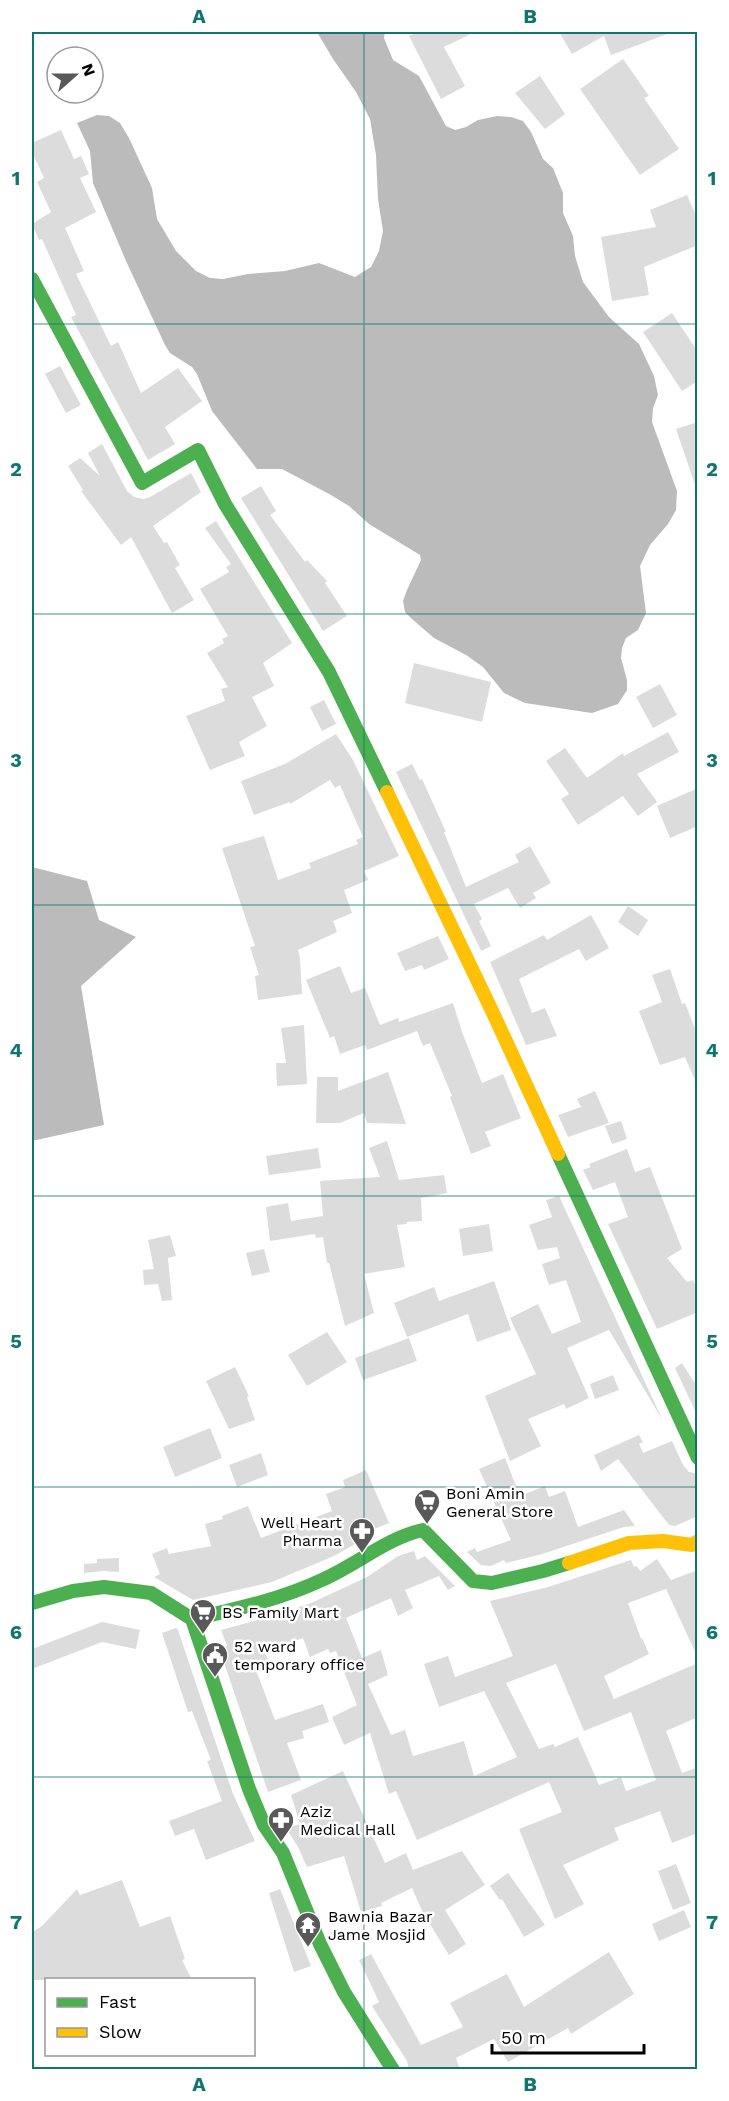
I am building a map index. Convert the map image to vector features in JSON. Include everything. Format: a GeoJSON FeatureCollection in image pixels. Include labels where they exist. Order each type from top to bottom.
{"type":"FeatureCollection","features":[{"type":"Feature","properties":{"kind":"street"},"geometry":{"type":"LineString","coordinates":[[32,279],[142,483],[198,450],[225,504],[329,672],[493,1013],[698,1458]]}},
{"type":"Feature","properties":{"kind":"street"},"geometry":{"type":"LineString","coordinates":[[192,1619],[246,1608],[299,1590],[342,1571],[407,1532],[423,1530],[473,1581],[492,1582],[543,1571],[629,1543],[663,1541],[692,1545],[698,1540]]}},
{"type":"Feature","properties":{"kind":"street"},"geometry":{"type":"LineString","coordinates":[[32,1603],[73,1591],[104,1587],[151,1593],[192,1619],[245,1778],[264,1825],[283,1853],[344,1992],[393,2070]]}},
{"type":"Feature","properties":{"kind":"shaded area"},"geometry":{"type":"Polygon","coordinates":[[[317,32],[385,32],[384,38],[393,60],[419,76],[446,126],[455,130],[478,120],[497,116],[523,121],[531,132],[543,159],[553,168],[563,193],[563,213],[573,236],[575,256],[583,282],[609,317],[639,344],[654,376],[658,395],[653,408],[652,422],[677,491],[676,510],[668,524],[650,545],[640,566],[646,613],[638,630],[626,638],[622,648],[621,658],[627,680],[627,690],[618,704],[592,713],[525,703],[504,693],[483,667],[434,638],[412,619],[405,612],[403,601],[421,560],[420,555],[369,524],[349,506],[282,469],[257,469],[212,411],[192,367],[170,353],[126,261],[93,183],[90,151],[77,123],[97,115],[109,116],[120,123],[152,188],[157,219],[176,251],[196,271],[210,278],[223,279],[285,271],[319,263],[355,277],[371,267],[379,251],[383,231],[378,199],[376,155],[370,119],[356,92],[317,32]]]}},
{"type":"Feature","properties":{"kind":"shaded area"},"geometry":{"type":"Polygon","coordinates":[[[32,867],[87,881],[99,920],[136,937],[81,986],[104,1125],[32,1141],[32,867]]]}},
{"type":"Feature","properties":{"kind":"building"},"geometry":{"type":"Polygon","coordinates":[[[418,32],[475,32],[444,47],[465,86],[441,99],[409,36],[418,32]]]}},
{"type":"Feature","properties":{"kind":"building"},"geometry":{"type":"Polygon","coordinates":[[[559,32],[670,33],[611,55],[604,36],[572,54],[559,32]]]}},
{"type":"Feature","properties":{"kind":"building"},"geometry":{"type":"Polygon","coordinates":[[[623,59],[649,96],[644,98],[679,149],[640,175],[580,89],[623,59]]]}},
{"type":"Feature","properties":{"kind":"building"},"geometry":{"type":"Polygon","coordinates":[[[540,76],[565,114],[545,129],[515,93],[540,76]]]}},
{"type":"Feature","properties":{"kind":"building"},"geometry":{"type":"Polygon","coordinates":[[[61,130],[74,159],[81,156],[89,174],[80,178],[96,212],[65,228],[84,271],[76,274],[111,346],[118,342],[141,393],[178,368],[202,401],[165,427],[175,444],[148,460],[71,317],[76,315],[42,239],[39,240],[32,224],[51,212],[37,182],[44,178],[32,152],[32,143],[61,130]]]}},
{"type":"Feature","properties":{"kind":"building"},"geometry":{"type":"Polygon","coordinates":[[[687,195],[698,220],[698,245],[644,267],[649,295],[612,301],[601,237],[656,227],[650,210],[687,195]]]}},
{"type":"Feature","properties":{"kind":"building"},"geometry":{"type":"Polygon","coordinates":[[[672,313],[698,352],[698,381],[682,391],[643,332],[672,313]]]}},
{"type":"Feature","properties":{"kind":"building"},"geometry":{"type":"Polygon","coordinates":[[[60,366],[81,405],[66,413],[45,374],[60,366]]]}},
{"type":"Feature","properties":{"kind":"building"},"geometry":{"type":"Polygon","coordinates":[[[698,422],[698,484],[695,485],[676,429],[698,422]]]}},
{"type":"Feature","properties":{"kind":"building"},"geometry":{"type":"Polygon","coordinates":[[[102,444],[127,491],[134,497],[143,499],[150,497],[191,473],[201,492],[153,526],[164,543],[167,542],[180,565],[175,568],[194,600],[172,613],[131,537],[121,545],[81,491],[83,490],[68,466],[80,458],[100,476],[88,453],[102,444]]]}},
{"type":"Feature","properties":{"kind":"building"},"geometry":{"type":"Polygon","coordinates":[[[261,486],[276,511],[270,515],[305,562],[307,560],[327,581],[325,583],[347,616],[323,631],[241,498],[261,486]]]}},
{"type":"Feature","properties":{"kind":"building"},"geometry":{"type":"Polygon","coordinates":[[[216,521],[292,643],[263,663],[274,686],[252,697],[267,726],[239,742],[245,756],[210,770],[186,716],[225,701],[221,689],[228,687],[207,653],[224,643],[222,639],[228,636],[200,589],[229,572],[226,567],[231,564],[205,528],[216,521]]]}},
{"type":"Feature","properties":{"kind":"building"},"geometry":{"type":"Polygon","coordinates":[[[414,663],[491,682],[482,722],[405,703],[414,663]]]}},
{"type":"Feature","properties":{"kind":"building"},"geometry":{"type":"Polygon","coordinates":[[[660,684],[677,715],[653,728],[636,697],[660,684]]]}},
{"type":"Feature","properties":{"kind":"building"},"geometry":{"type":"Polygon","coordinates":[[[324,700],[336,724],[322,731],[310,707],[324,700]]]}},
{"type":"Feature","properties":{"kind":"building"},"geometry":{"type":"Polygon","coordinates":[[[668,732],[679,752],[637,774],[657,802],[638,816],[623,796],[578,825],[561,799],[569,794],[546,761],[565,748],[587,778],[623,753],[624,756],[668,732]]]}},
{"type":"Feature","properties":{"kind":"building"},"geometry":{"type":"Polygon","coordinates":[[[336,734],[353,760],[399,856],[364,871],[368,880],[344,890],[352,913],[333,921],[337,932],[298,950],[302,994],[258,1000],[255,976],[259,975],[250,947],[255,946],[222,848],[264,836],[278,880],[311,868],[309,863],[358,844],[356,840],[363,837],[340,785],[335,788],[330,780],[290,804],[290,802],[254,815],[241,781],[285,764],[336,734]]]}},
{"type":"Feature","properties":{"kind":"building"},"geometry":{"type":"Polygon","coordinates":[[[412,764],[420,780],[422,779],[446,832],[444,832],[466,887],[519,862],[515,855],[530,846],[551,883],[533,893],[536,898],[520,908],[508,888],[474,904],[491,946],[481,951],[396,772],[412,764]]]}},
{"type":"Feature","properties":{"kind":"building"},"geometry":{"type":"Polygon","coordinates":[[[698,788],[698,826],[670,838],[657,806],[698,788]]]}},
{"type":"Feature","properties":{"kind":"building"},"geometry":{"type":"Polygon","coordinates":[[[628,906],[648,920],[638,936],[618,922],[628,906]]]}},
{"type":"Feature","properties":{"kind":"building"},"geometry":{"type":"Polygon","coordinates":[[[591,915],[609,948],[586,961],[579,949],[519,979],[532,1013],[545,1008],[557,1036],[526,1045],[490,962],[544,935],[547,940],[591,915]]]}},
{"type":"Feature","properties":{"kind":"building"},"geometry":{"type":"Polygon","coordinates":[[[438,936],[449,959],[424,970],[422,965],[405,971],[397,953],[438,936]]]}},
{"type":"Feature","properties":{"kind":"building"},"geometry":{"type":"Polygon","coordinates":[[[340,966],[351,993],[365,988],[380,1025],[398,1018],[399,1022],[453,1003],[482,1083],[503,1074],[521,1118],[485,1132],[491,1146],[471,1154],[450,1097],[452,1096],[430,1043],[423,1046],[417,1031],[367,1050],[365,1045],[340,1054],[334,1036],[330,1038],[306,980],[340,966]]]}},
{"type":"Feature","properties":{"kind":"building"},"geometry":{"type":"Polygon","coordinates":[[[670,969],[682,1004],[685,1003],[698,1036],[698,1087],[685,1057],[660,1065],[639,1011],[662,1002],[652,975],[670,969]]]}},
{"type":"Feature","properties":{"kind":"building"},"geometry":{"type":"Polygon","coordinates":[[[304,1025],[307,1084],[277,1086],[276,1063],[286,1063],[281,1028],[304,1025]]]}},
{"type":"Feature","properties":{"kind":"building"},"geometry":{"type":"Polygon","coordinates":[[[388,1072],[406,1124],[367,1123],[364,1113],[340,1123],[316,1123],[317,1077],[338,1077],[338,1091],[388,1072]]]}},
{"type":"Feature","properties":{"kind":"building"},"geometry":{"type":"Polygon","coordinates":[[[595,1091],[609,1123],[568,1137],[558,1115],[581,1107],[577,1099],[595,1091]]]}},
{"type":"Feature","properties":{"kind":"building"},"geometry":{"type":"Polygon","coordinates":[[[621,1121],[627,1139],[612,1144],[605,1126],[621,1121]]]}},
{"type":"Feature","properties":{"kind":"building"},"geometry":{"type":"Polygon","coordinates":[[[387,1141],[399,1180],[444,1175],[447,1193],[421,1198],[422,1221],[397,1225],[405,1267],[364,1274],[374,1313],[345,1326],[329,1263],[327,1263],[323,1237],[316,1238],[315,1234],[270,1241],[266,1207],[288,1203],[291,1221],[323,1216],[320,1181],[380,1177],[369,1148],[387,1141]]]}},
{"type":"Feature","properties":{"kind":"building"},"geometry":{"type":"Polygon","coordinates":[[[318,1148],[321,1168],[269,1175],[266,1156],[318,1148]]]}},
{"type":"Feature","properties":{"kind":"building"},"geometry":{"type":"Polygon","coordinates":[[[627,1149],[635,1172],[650,1167],[682,1249],[667,1258],[687,1282],[693,1280],[698,1291],[698,1312],[657,1329],[608,1224],[628,1217],[615,1182],[593,1190],[583,1170],[591,1167],[589,1164],[627,1149]]]}},
{"type":"Feature","properties":{"kind":"building"},"geometry":{"type":"Polygon","coordinates":[[[559,1196],[663,1421],[609,1330],[567,1348],[589,1398],[566,1409],[564,1404],[528,1419],[541,1446],[510,1461],[485,1396],[536,1374],[510,1318],[538,1304],[552,1334],[581,1322],[566,1280],[549,1285],[542,1264],[560,1258],[557,1247],[538,1250],[529,1225],[552,1217],[546,1200],[559,1196]]]}},
{"type":"Feature","properties":{"kind":"building"},"geometry":{"type":"Polygon","coordinates":[[[489,1224],[493,1251],[463,1256],[459,1229],[489,1224]]]}},
{"type":"Feature","properties":{"kind":"building"},"geometry":{"type":"Polygon","coordinates":[[[170,1235],[176,1256],[168,1258],[172,1300],[162,1301],[158,1284],[144,1285],[143,1270],[154,1269],[148,1240],[170,1235]]]}},
{"type":"Feature","properties":{"kind":"building"},"geometry":{"type":"Polygon","coordinates":[[[264,1249],[270,1272],[252,1276],[246,1253],[264,1249]]]}},
{"type":"Feature","properties":{"kind":"building"},"geometry":{"type":"Polygon","coordinates":[[[494,1281],[511,1330],[477,1342],[468,1314],[407,1337],[394,1303],[434,1287],[439,1301],[494,1281]]]}},
{"type":"Feature","properties":{"kind":"building"},"geometry":{"type":"Polygon","coordinates":[[[327,1332],[347,1362],[307,1386],[288,1355],[327,1332]]]}},
{"type":"Feature","properties":{"kind":"building"},"geometry":{"type":"Polygon","coordinates":[[[409,1338],[417,1361],[363,1380],[355,1358],[409,1338]]]}},
{"type":"Feature","properties":{"kind":"building"},"geometry":{"type":"Polygon","coordinates":[[[682,1363],[698,1388],[698,1417],[675,1368],[682,1363]]]}},
{"type":"Feature","properties":{"kind":"building"},"geometry":{"type":"Polygon","coordinates":[[[235,1367],[249,1396],[247,1397],[255,1420],[229,1429],[206,1381],[235,1367]]]}},
{"type":"Feature","properties":{"kind":"building"},"geometry":{"type":"Polygon","coordinates":[[[613,1375],[619,1390],[595,1399],[590,1384],[613,1375]]]}},
{"type":"Feature","properties":{"kind":"building"},"geometry":{"type":"Polygon","coordinates":[[[210,1428],[222,1458],[175,1477],[163,1447],[210,1428]]]}},
{"type":"Feature","properties":{"kind":"building"},"geometry":{"type":"Polygon","coordinates":[[[639,1435],[643,1442],[639,1444],[643,1453],[672,1441],[683,1465],[689,1472],[698,1474],[698,1516],[675,1526],[669,1525],[618,1459],[601,1471],[594,1455],[639,1435]]]}},
{"type":"Feature","properties":{"kind":"building"},"geometry":{"type":"Polygon","coordinates":[[[261,1453],[268,1475],[237,1487],[229,1465],[261,1453]]]}},
{"type":"Feature","properties":{"kind":"building"},"geometry":{"type":"Polygon","coordinates":[[[505,1458],[520,1496],[545,1486],[549,1497],[565,1491],[578,1527],[624,1510],[635,1526],[624,1527],[539,1555],[506,1563],[504,1560],[491,1566],[481,1565],[467,1552],[475,1548],[477,1552],[511,1540],[479,1469],[505,1458]]]}},
{"type":"Feature","properties":{"kind":"building"},"geometry":{"type":"Polygon","coordinates":[[[366,1470],[389,1523],[360,1535],[362,1540],[334,1556],[272,1582],[193,1600],[154,1577],[160,1574],[152,1554],[167,1548],[169,1554],[211,1546],[205,1524],[223,1519],[222,1516],[248,1506],[261,1538],[332,1511],[326,1494],[345,1487],[343,1480],[366,1470]]]}},
{"type":"Feature","properties":{"kind":"building"},"geometry":{"type":"Polygon","coordinates":[[[414,1551],[417,1560],[425,1556],[455,1586],[448,1590],[439,1576],[405,1590],[413,1608],[398,1616],[391,1598],[346,1618],[362,1658],[381,1650],[388,1675],[368,1684],[391,1735],[405,1730],[413,1756],[464,1741],[474,1776],[517,1757],[484,1691],[439,1707],[424,1664],[448,1656],[455,1677],[513,1656],[490,1601],[548,1587],[631,1560],[634,1567],[637,1566],[640,1571],[657,1559],[671,1580],[698,1570],[698,1658],[666,1589],[628,1603],[649,1654],[604,1676],[614,1699],[698,1663],[698,1717],[666,1731],[682,1773],[698,1767],[698,1833],[672,1843],[660,1811],[614,1828],[619,1840],[563,1865],[584,1904],[555,1919],[519,1829],[562,1812],[549,1782],[417,1840],[396,1791],[389,1794],[370,1733],[344,1745],[332,1717],[357,1705],[336,1651],[330,1653],[328,1649],[310,1657],[303,1638],[265,1652],[268,1660],[254,1665],[275,1720],[323,1704],[329,1722],[302,1731],[304,1738],[287,1743],[301,1780],[268,1792],[219,1648],[227,1646],[221,1630],[311,1603],[367,1577],[398,1556],[414,1551]],[[556,1664],[506,1683],[539,1749],[553,1744],[555,1747],[578,1737],[599,1785],[621,1777],[626,1791],[656,1780],[631,1712],[584,1731],[556,1664]]]}},
{"type":"Feature","properties":{"kind":"building"},"geometry":{"type":"Polygon","coordinates":[[[119,1558],[119,1572],[84,1573],[84,1564],[97,1563],[97,1559],[119,1558]]]}},
{"type":"Feature","properties":{"kind":"building"},"geometry":{"type":"Polygon","coordinates":[[[102,1622],[140,1630],[136,1649],[102,1642],[32,1669],[32,1649],[102,1622]]]}},
{"type":"Feature","properties":{"kind":"building"},"geometry":{"type":"Polygon","coordinates":[[[176,1628],[233,1794],[255,1841],[206,1860],[194,1829],[175,1836],[169,1821],[222,1801],[207,1761],[211,1760],[192,1711],[188,1712],[162,1633],[176,1628]]]}},
{"type":"Feature","properties":{"kind":"building"},"geometry":{"type":"Polygon","coordinates":[[[343,1771],[385,1863],[406,1853],[413,1870],[462,1851],[485,1885],[445,1910],[466,1944],[449,1955],[423,1913],[412,1888],[381,1903],[382,1906],[361,1912],[344,1856],[307,1867],[286,1828],[300,1824],[291,1795],[343,1771]]]}},
{"type":"Feature","properties":{"kind":"building"},"geometry":{"type":"Polygon","coordinates":[[[676,1864],[691,1903],[673,1910],[658,1871],[676,1864]]]}},
{"type":"Feature","properties":{"kind":"building"},"geometry":{"type":"Polygon","coordinates":[[[508,1873],[545,1925],[524,1937],[502,1899],[500,1900],[490,1886],[508,1873]]]}},
{"type":"Feature","properties":{"kind":"building"},"geometry":{"type":"Polygon","coordinates":[[[122,1880],[140,1927],[170,1916],[185,1959],[182,1960],[191,1978],[45,1978],[45,1980],[32,1980],[32,1932],[42,1926],[77,1889],[80,1895],[122,1880]]]}},
{"type":"Feature","properties":{"kind":"building"},"geometry":{"type":"Polygon","coordinates":[[[280,1889],[311,1966],[294,1972],[269,1893],[280,1889]]]}},
{"type":"Feature","properties":{"kind":"building"},"geometry":{"type":"Polygon","coordinates":[[[684,1910],[691,1927],[659,1941],[652,1924],[684,1910]]]}},
{"type":"Feature","properties":{"kind":"building"},"geometry":{"type":"Polygon","coordinates":[[[609,1952],[634,1994],[571,2034],[568,2028],[508,2062],[494,2039],[456,2058],[460,2070],[409,2070],[407,2061],[372,2006],[379,2002],[359,1960],[371,1954],[421,2045],[463,2027],[450,2003],[507,1974],[524,2007],[609,1952]]]}},
{"type":"Feature","properties":{"kind":"traffic: fast"},"geometry":{"type":"LineString","coordinates":[[32,279],[142,483],[198,450],[225,504],[329,672],[387,792]]}},
{"type":"Feature","properties":{"kind":"traffic: fast"},"geometry":{"type":"LineString","coordinates":[[558,1154],[698,1458]]}},
{"type":"Feature","properties":{"kind":"traffic: fast"},"geometry":{"type":"LineString","coordinates":[[32,1603],[73,1591],[104,1587],[151,1593],[192,1619],[276,1598],[308,1586],[337,1573],[397,1539],[423,1530],[473,1581],[492,1583],[569,1563]]}},
{"type":"Feature","properties":{"kind":"traffic: fast"},"geometry":{"type":"LineString","coordinates":[[192,1619],[249,1789],[264,1825],[283,1853],[320,1944],[344,1992],[393,2070]]}},
{"type":"Feature","properties":{"kind":"traffic: slow"},"geometry":{"type":"LineString","coordinates":[[387,792],[558,1154]]}},
{"type":"Feature","properties":{"kind":"traffic: slow"},"geometry":{"type":"LineString","coordinates":[[569,1563],[629,1543],[663,1541],[692,1545],[698,1541]]}},
{"type":"Feature","properties":{"kind":"place","name":"Boni Amin General Store"},"geometry":{"type":"Point","coordinates":[427,1525]}},
{"type":"Feature","properties":{"kind":"place","name":"Well Heart Pharma"},"geometry":{"type":"Point","coordinates":[362,1554]}},
{"type":"Feature","properties":{"kind":"place","name":"BS Family Mart"},"geometry":{"type":"Point","coordinates":[203,1635]}},
{"type":"Feature","properties":{"kind":"place","name":"52 ward temporary office"},"geometry":{"type":"Point","coordinates":[215,1678]}},
{"type":"Feature","properties":{"kind":"place","name":"Aziz Medical Hall"},"geometry":{"type":"Point","coordinates":[281,1843]}},
{"type":"Feature","properties":{"kind":"place","name":"Bawnia Bazar Jame Mosjid"},"geometry":{"type":"Point","coordinates":[308,1948]}}]}
